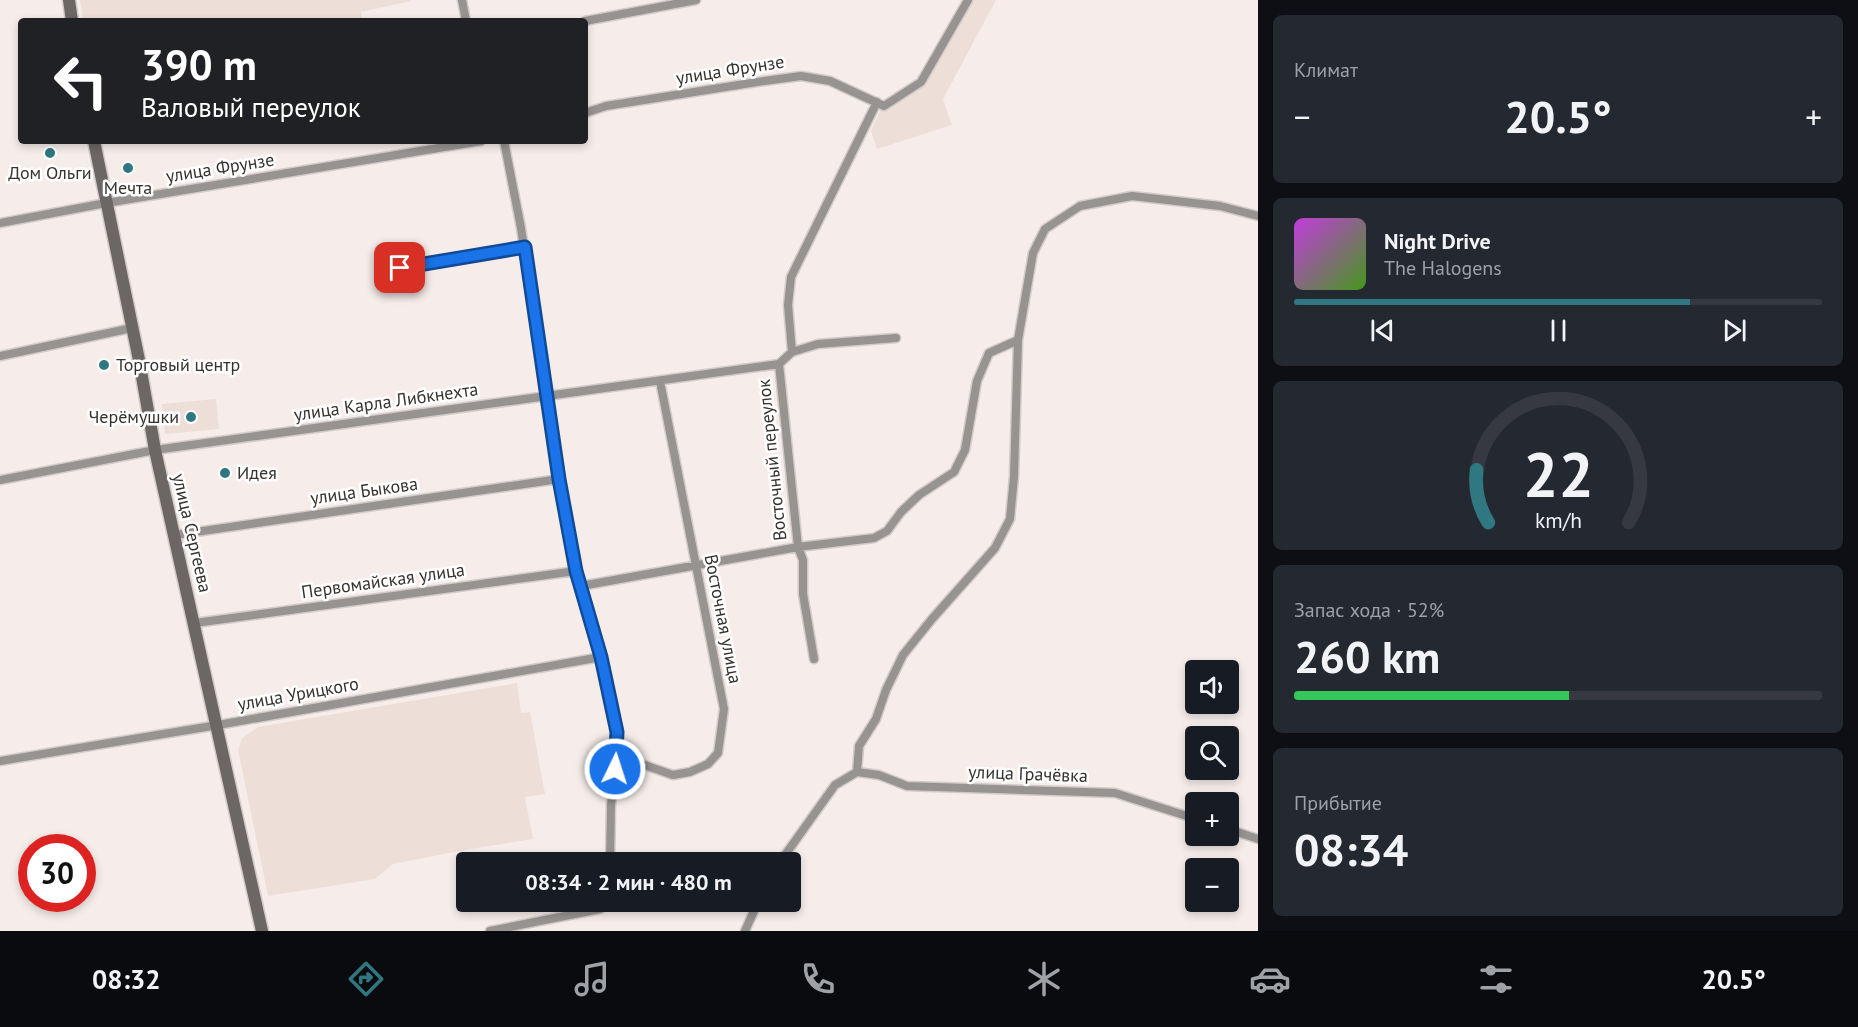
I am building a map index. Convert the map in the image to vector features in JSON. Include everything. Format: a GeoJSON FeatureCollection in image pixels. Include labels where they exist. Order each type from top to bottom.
{"type":"FeatureCollection","features":[{"type":"Feature","properties":{"kind":"main road"},"geometry":{"type":"LineString","coordinates":[[69,0],[72,18]]}},
{"type":"Feature","properties":{"kind":"main road","name":"улица Сергеева"},"geometry":{"type":"LineString","coordinates":[[95,144],[155,450],[262,931]]}},
{"type":"Feature","properties":{"kind":"street"},"geometry":{"type":"LineString","coordinates":[[462,0],[465,18]]}},
{"type":"Feature","properties":{"kind":"street"},"geometry":{"type":"LineString","coordinates":[[588,20],[696,0]]}},
{"type":"Feature","properties":{"kind":"street"},"geometry":{"type":"LineString","coordinates":[[896,338],[818,344],[792,352],[788,305],[791,277],[877,102],[884,106],[921,82],[968,0]]}},
{"type":"Feature","properties":{"kind":"street","name":"улица Фрунзе"},"geometry":{"type":"LineString","coordinates":[[588,112],[606,106],[801,76],[830,81],[877,102]]}},
{"type":"Feature","properties":{"kind":"street","name":"улица Фрунзе"},"geometry":{"type":"LineString","coordinates":[[0,224],[463,144]]}},
{"type":"Feature","properties":{"kind":"street"},"geometry":{"type":"LineString","coordinates":[[505,144],[525,247],[559,479],[576,571],[601,657],[617,732],[611,805],[610,852]]}},
{"type":"Feature","properties":{"kind":"street"},"geometry":{"type":"LineString","coordinates":[[787,852],[836,785],[857,772],[859,746],[876,719],[886,690],[903,655],[995,548],[1010,519],[1014,477],[1018,340],[1033,253],[1045,230],[1080,206],[1132,196],[1220,206],[1258,216]]}},
{"type":"Feature","properties":{"kind":"street"},"geometry":{"type":"LineString","coordinates":[[400,268],[525,247]]}},
{"type":"Feature","properties":{"kind":"street"},"geometry":{"type":"LineString","coordinates":[[0,356],[132,328]]}},
{"type":"Feature","properties":{"kind":"street"},"geometry":{"type":"LineString","coordinates":[[581,586],[798,547],[874,538],[887,531],[901,512],[919,495],[954,472],[965,450],[977,381],[989,353],[1018,340]]}},
{"type":"Feature","properties":{"kind":"street","name":"Восточный переулок"},"geometry":{"type":"LineString","coordinates":[[792,352],[779,363],[798,547],[803,560],[803,594],[814,659]]}},
{"type":"Feature","properties":{"kind":"street","name":"улица Карла Либкнехта"},"geometry":{"type":"LineString","coordinates":[[0,480],[155,450],[779,363]]}},
{"type":"Feature","properties":{"kind":"street","name":"Восточная улица"},"geometry":{"type":"LineString","coordinates":[[617,751],[636,762],[673,775],[690,772],[708,764],[718,753],[724,709],[660,381]]}},
{"type":"Feature","properties":{"kind":"street","name":"улица Быкова"},"geometry":{"type":"LineString","coordinates":[[175,535],[559,479]]}},
{"type":"Feature","properties":{"kind":"street","name":"Первомайская улица"},"geometry":{"type":"LineString","coordinates":[[195,623],[576,571]]}},
{"type":"Feature","properties":{"kind":"street","name":"улица Урицкого"},"geometry":{"type":"LineString","coordinates":[[0,761],[601,657]]}},
{"type":"Feature","properties":{"kind":"street","name":"улица Грачёвка"},"geometry":{"type":"LineString","coordinates":[[857,772],[879,775],[907,786],[1115,793],[1185,815]]}},
{"type":"Feature","properties":{"kind":"street"},"geometry":{"type":"LineString","coordinates":[[1239,833],[1258,839]]}},
{"type":"Feature","properties":{"kind":"street"},"geometry":{"type":"LineString","coordinates":[[490,931],[572,912]]}},
{"type":"Feature","properties":{"kind":"street"},"geometry":{"type":"LineString","coordinates":[[745,931],[754,912]]}},
{"type":"Feature","properties":{"kind":"shaded area"},"geometry":{"type":"Polygon","coordinates":[[[80,0],[411,0],[361,12],[362,18],[83,18],[80,0]]]}},
{"type":"Feature","properties":{"kind":"shaded area"},"geometry":{"type":"Polygon","coordinates":[[[965,0],[996,0],[943,99],[952,125],[877,149],[871,131],[885,101],[925,73],[965,0]]]}},
{"type":"Feature","properties":{"kind":"shaded area","name":"Черёмушки"},"geometry":{"type":"Polygon","coordinates":[[[216,399],[219,429],[165,434],[162,404],[216,399]]]}},
{"type":"Feature","properties":{"kind":"shaded area"},"geometry":{"type":"Polygon","coordinates":[[[517,683],[521,713],[530,712],[545,794],[525,797],[533,839],[393,864],[375,879],[268,896],[238,750],[242,738],[258,727],[517,683]]]}},
{"type":"Feature","properties":{"kind":"place","name":"Дом Ольги"},"geometry":{"type":"Point","coordinates":[50,153]}},
{"type":"Feature","properties":{"kind":"place","name":"Мечта"},"geometry":{"type":"Point","coordinates":[128,168]}},
{"type":"Feature","properties":{"kind":"place","name":"Торговый центр"},"geometry":{"type":"Point","coordinates":[104,365]}},
{"type":"Feature","properties":{"kind":"place","name":"Черёмушки"},"geometry":{"type":"Point","coordinates":[191,417]}},
{"type":"Feature","properties":{"kind":"place","name":"Идея"},"geometry":{"type":"Point","coordinates":[225,473]}},
{"type":"Feature","properties":{"kind":"route"},"geometry":{"type":"LineString","coordinates":[[400,268],[525,247],[559,479],[576,571],[601,657],[617,732],[615,769]]}}]}
